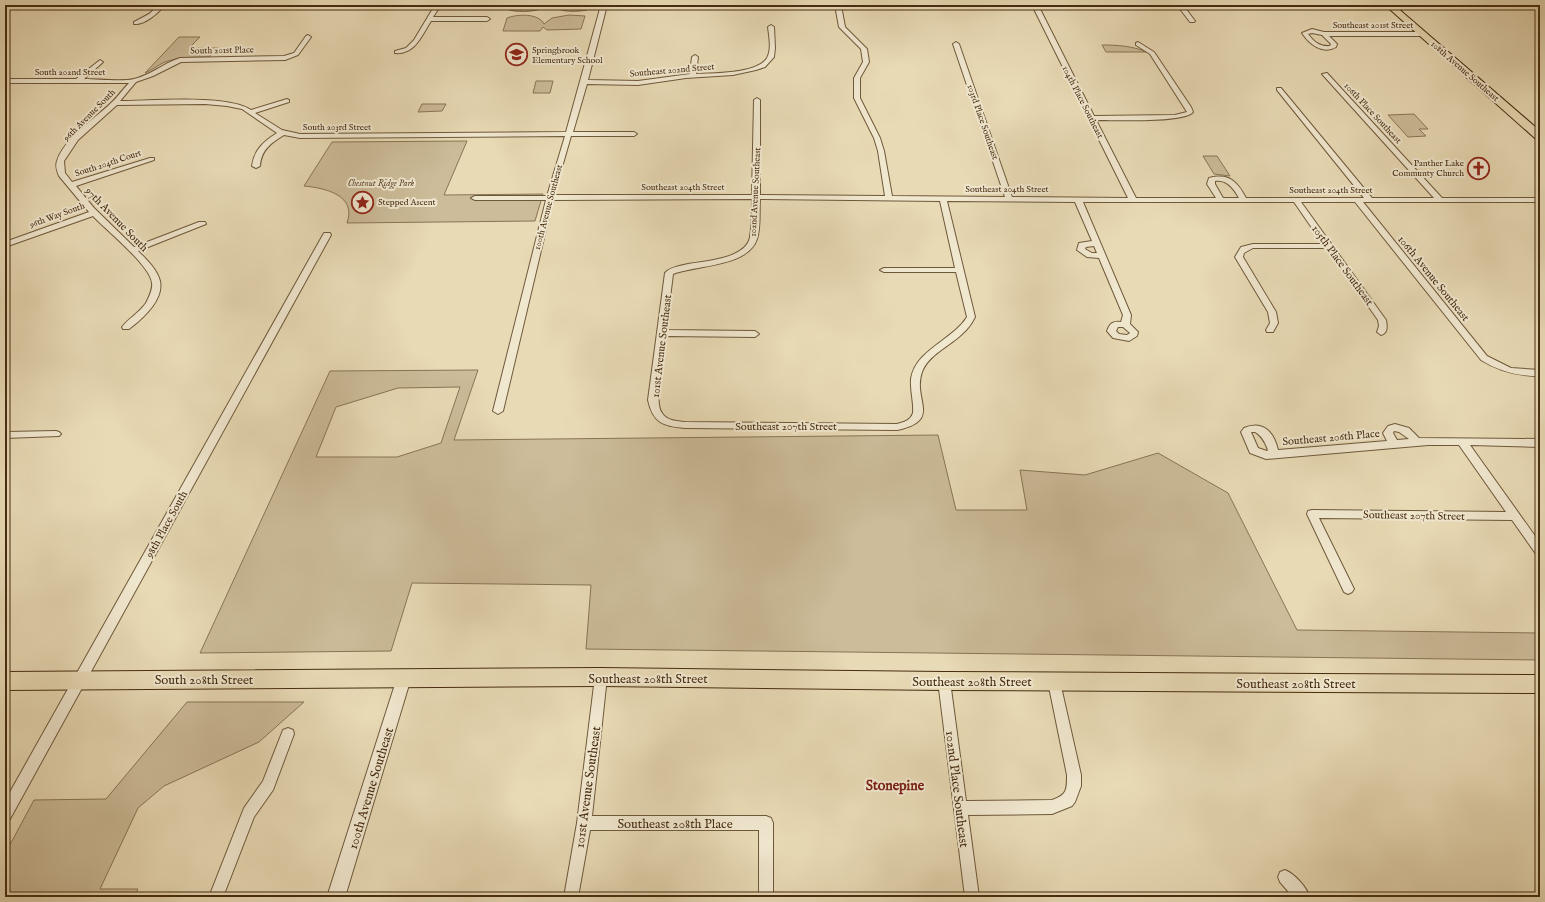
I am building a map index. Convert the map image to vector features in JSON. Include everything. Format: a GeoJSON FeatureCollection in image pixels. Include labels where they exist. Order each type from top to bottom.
{"type":"FeatureCollection","features":[{"type":"Feature","properties":{"kind":"main road","name":"108th Avenue Southeast"},"geometry":{"type":"LineString","coordinates":[[1389,5],[1540,137]]}},
{"type":"Feature","properties":{"kind":"main road","name":"Southeast 208th Street"},"geometry":{"type":"LineString","coordinates":[[404,678],[601,677],[1054,682],[1540,684]]}},
{"type":"Feature","properties":{"kind":"main road","name":"South 208th Street"},"geometry":{"type":"LineString","coordinates":[[5,681],[404,678]]}},
{"type":"Feature","properties":{"kind":"street"},"geometry":{"type":"LineString","coordinates":[[136,23],[151,15],[162,5]]}},
{"type":"Feature","properties":{"kind":"street"},"geometry":{"type":"LineString","coordinates":[[397,52],[408,49],[417,41],[438,5]]}},
{"type":"Feature","properties":{"kind":"street","name":"100th Avenue Southeast"},"geometry":{"type":"LineString","coordinates":[[498,411],[550,198],[584,82],[604,5]]}},
{"type":"Feature","properties":{"kind":"street"},"geometry":{"type":"LineString","coordinates":[[838,5],[842,27],[864,49],[866,62],[858,78],[856,88],[857,98],[879,145],[889,198]]}},
{"type":"Feature","properties":{"kind":"street","name":"104th Place Southeast"},"geometry":{"type":"LineString","coordinates":[[1034,5],[1133,200]]}},
{"type":"Feature","properties":{"kind":"street"},"geometry":{"type":"LineString","coordinates":[[1180,5],[1192,21]]}},
{"type":"Feature","properties":{"kind":"street"},"geometry":{"type":"LineString","coordinates":[[429,19],[488,19]]}},
{"type":"Feature","properties":{"kind":"street","name":"Southeast 202nd Street"},"geometry":{"type":"LineString","coordinates":[[584,82],[636,83],[693,76],[730,74],[761,66],[771,57],[771,27]]}},
{"type":"Feature","properties":{"kind":"street","name":"Southeast 201st Street"},"geometry":{"type":"LineString","coordinates":[[1324,34],[1422,34]]}},
{"type":"Feature","properties":{"kind":"street","name":"South 201st Place"},"geometry":{"type":"LineString","coordinates":[[134,81],[151,75],[180,60],[280,59],[291,57],[296,54],[308,37]]}},
{"type":"Feature","properties":{"kind":"street","name":"103rd Place Southeast"},"geometry":{"type":"LineString","coordinates":[[956,44],[1009,199]]}},
{"type":"Feature","properties":{"kind":"street"},"geometry":{"type":"LineString","coordinates":[[1091,118],[1175,118],[1190,112],[1152,53],[1138,44]]}},
{"type":"Feature","properties":{"kind":"street"},"geometry":{"type":"LineString","coordinates":[[693,76],[695,57]]}},
{"type":"Feature","properties":{"kind":"street"},"geometry":{"type":"LineString","coordinates":[[79,80],[100,62]]}},
{"type":"Feature","properties":{"kind":"street","name":"106th Place Southeast"},"geometry":{"type":"LineString","coordinates":[[1324,74],[1440,200]]}},
{"type":"Feature","properties":{"kind":"street","name":"South 202nd Street"},"geometry":{"type":"LineString","coordinates":[[5,81],[134,81]]}},
{"type":"Feature","properties":{"kind":"street","name":"96th Avenue South"},"geometry":{"type":"LineString","coordinates":[[71,185],[63,178],[60,169],[62,158],[71,145],[115,103],[134,81]]}},
{"type":"Feature","properties":{"kind":"street"},"geometry":{"type":"LineString","coordinates":[[1280,89],[1370,200]]}},
{"type":"Feature","properties":{"kind":"street","name":"102nd Avenue Southeast"},"geometry":{"type":"LineString","coordinates":[[669,273],[681,268],[729,259],[740,254],[751,245],[754,237],[756,197],[757,100]]}},
{"type":"Feature","properties":{"kind":"street"},"geometry":{"type":"LineString","coordinates":[[250,112],[287,101]]}},
{"type":"Feature","properties":{"kind":"street","name":"South 203rd Street"},"geometry":{"type":"LineString","coordinates":[[115,103],[217,103],[235,105],[250,112],[272,128],[282,133],[300,136],[568,136],[634,134]]}},
{"type":"Feature","properties":{"kind":"street"},"geometry":{"type":"LineString","coordinates":[[256,166],[256,157],[259,151],[268,142],[282,133]]}},
{"type":"Feature","properties":{"kind":"street","name":"South 204th Court"},"geometry":{"type":"LineString","coordinates":[[71,185],[152,159]]}},
{"type":"Feature","properties":{"kind":"street"},"geometry":{"type":"LineString","coordinates":[[1221,200],[1211,184],[1212,180],[1224,179],[1232,182],[1244,200]]}},
{"type":"Feature","properties":{"kind":"street","name":"97th Avenue South"},"geometry":{"type":"LineString","coordinates":[[71,185],[94,213],[133,250],[155,277],[156,284],[152,300],[143,313],[126,327]]}},
{"type":"Feature","properties":{"kind":"street","name":"Southeast 204th Street"},"geometry":{"type":"LineString","coordinates":[[475,198],[756,197],[1133,200],[1540,200]]}},
{"type":"Feature","properties":{"kind":"street"},"geometry":{"type":"LineString","coordinates":[[884,270],[959,270],[943,198]]}},
{"type":"Feature","properties":{"kind":"street"},"geometry":{"type":"LineString","coordinates":[[1078,199],[1127,315],[1125,325]]}},
{"type":"Feature","properties":{"kind":"street","name":"105th Place Southeast"},"geometry":{"type":"LineString","coordinates":[[1296,200],[1382,320],[1383,326],[1381,332]]}},
{"type":"Feature","properties":{"kind":"street","name":"106th Avenue Southeast"},"geometry":{"type":"LineString","coordinates":[[1357,200],[1484,358],[1496,367],[1509,372],[1540,373]]}},
{"type":"Feature","properties":{"kind":"street","name":"96th Way South"},"geometry":{"type":"LineString","coordinates":[[5,245],[94,213]]}},
{"type":"Feature","properties":{"kind":"street"},"geometry":{"type":"LineString","coordinates":[[133,250],[202,224]]}},
{"type":"Feature","properties":{"kind":"street","name":"98th Place South"},"geometry":{"type":"LineString","coordinates":[[6,809],[327,235]]}},
{"type":"Feature","properties":{"kind":"street"},"geometry":{"type":"LineString","coordinates":[[1097,244],[1082,245],[1081,250],[1090,255],[1102,256]]}},
{"type":"Feature","properties":{"kind":"street"},"geometry":{"type":"LineString","coordinates":[[1270,330],[1274,323],[1272,312],[1239,257],[1240,253],[1243,250],[1253,246],[1329,246]]}},
{"type":"Feature","properties":{"kind":"street","name":"Southeast 207th Street"},"geometry":{"type":"LineString","coordinates":[[659,418],[668,423],[685,425],[907,426],[913,422],[917,416],[919,407],[915,379],[922,363],[962,330],[968,323],[970,317],[959,270]]}},
{"type":"Feature","properties":{"kind":"street","name":"101st Avenue Southeast"},"geometry":{"type":"LineString","coordinates":[[659,418],[654,409],[653,400],[663,333],[669,273]]}},
{"type":"Feature","properties":{"kind":"street"},"geometry":{"type":"LineString","coordinates":[[663,333],[754,334]]}},
{"type":"Feature","properties":{"kind":"street","name":"Southeast 206th Place"},"geometry":{"type":"LineString","coordinates":[[1394,444],[1388,433],[1391,428],[1409,432],[1418,442]]}},
{"type":"Feature","properties":{"kind":"street"},"geometry":{"type":"LineString","coordinates":[[5,435],[56,434]]}},
{"type":"Feature","properties":{"kind":"street","name":"Southeast 206th Place"},"geometry":{"type":"LineString","coordinates":[[1270,454],[1418,442],[1540,443]]}},
{"type":"Feature","properties":{"kind":"street"},"geometry":{"type":"LineString","coordinates":[[1462,442],[1540,551]]}},
{"type":"Feature","properties":{"kind":"street","name":"Southeast 207th Street"},"geometry":{"type":"LineString","coordinates":[[1348,589],[1312,514],[1515,516]]}},
{"type":"Feature","properties":{"kind":"street","name":"101st Avenue Southeast"},"geometry":{"type":"LineString","coordinates":[[571,897],[584,823],[601,677]]}},
{"type":"Feature","properties":{"kind":"street","name":"100th Avenue Southeast"},"geometry":{"type":"LineString","coordinates":[[336,897],[404,678]]}},
{"type":"Feature","properties":{"kind":"street","name":"102nd Place Southeast"},"geometry":{"type":"LineString","coordinates":[[944,681],[972,897]]}},
{"type":"Feature","properties":{"kind":"street"},"geometry":{"type":"LineString","coordinates":[[960,808],[1052,807],[1067,801],[1070,797],[1074,786],[1074,775],[1054,682]]}},
{"type":"Feature","properties":{"kind":"street"},"geometry":{"type":"LineString","coordinates":[[216,897],[249,813],[268,785],[288,734]]}},
{"type":"Feature","properties":{"kind":"street","name":"Southeast 208th Place"},"geometry":{"type":"LineString","coordinates":[[584,823],[766,823],[766,897]]}},
{"type":"Feature","properties":{"kind":"street"},"geometry":{"type":"LineString","coordinates":[[1286,877],[1303,897]]}},
{"type":"Feature","properties":{"kind":"green space"},"geometry":{"type":"Polygon","coordinates":[[[512,5],[549,5],[540,9],[524,12],[509,10],[512,5]]]}},
{"type":"Feature","properties":{"kind":"green space"},"geometry":{"type":"Polygon","coordinates":[[[553,5],[589,5],[587,10],[564,11],[553,5]]]}},
{"type":"Feature","properties":{"kind":"green space"},"geometry":{"type":"Polygon","coordinates":[[[522,15],[533,16],[541,20],[544,24],[552,18],[569,15],[585,16],[581,29],[547,30],[543,27],[540,31],[503,31],[507,18],[511,17],[522,15]]]}},
{"type":"Feature","properties":{"kind":"green space"},"geometry":{"type":"Polygon","coordinates":[[[179,37],[200,37],[189,48],[218,48],[209,57],[170,60],[145,73],[179,37]]]}},
{"type":"Feature","properties":{"kind":"green space"},"geometry":{"type":"Polygon","coordinates":[[[1102,45],[1125,46],[1147,52],[1106,52],[1102,45]]]}},
{"type":"Feature","properties":{"kind":"green space"},"geometry":{"type":"Polygon","coordinates":[[[536,81],[553,81],[550,93],[533,93],[536,81]]]}},
{"type":"Feature","properties":{"kind":"green space"},"geometry":{"type":"Polygon","coordinates":[[[422,104],[446,104],[442,111],[418,112],[422,104]]]}},
{"type":"Feature","properties":{"kind":"green space"},"geometry":{"type":"Polygon","coordinates":[[[1414,114],[1428,129],[1419,129],[1426,136],[1408,137],[1388,115],[1414,114]]]}},
{"type":"Feature","properties":{"kind":"green space","name":"Chestnut Ridge Park"},"geometry":{"type":"Polygon","coordinates":[[[467,141],[444,195],[543,194],[535,221],[347,223],[349,213],[343,200],[329,191],[304,186],[332,142],[467,141]]]}},
{"type":"Feature","properties":{"kind":"green space"},"geometry":{"type":"Polygon","coordinates":[[[1203,156],[1217,156],[1230,176],[1214,174],[1203,156]]]}},
{"type":"Feature","properties":{"kind":"green space"},"geometry":{"type":"Polygon","coordinates":[[[478,370],[454,440],[938,435],[956,510],[1027,510],[1020,470],[1085,475],[1158,453],[1228,493],[1297,630],[1540,633],[1540,660],[586,649],[591,585],[412,583],[391,651],[200,653],[330,371],[478,370]],[[460,387],[398,388],[336,407],[316,457],[397,457],[441,443],[460,387]]]}},
{"type":"Feature","properties":{"kind":"green space"},"geometry":{"type":"Polygon","coordinates":[[[187,702],[304,702],[259,742],[164,786],[138,808],[100,889],[138,889],[134,897],[5,897],[5,854],[34,800],[106,799],[187,702]]]}},
{"type":"Feature","properties":{"kind":"place","name":"Springbrook Elementary School"},"geometry":{"type":"Point","coordinates":[517,55]}},
{"type":"Feature","properties":{"kind":"place","name":"Panther Lake Communty Church"},"geometry":{"type":"Point","coordinates":[1479,168]}},
{"type":"Feature","properties":{"kind":"place","name":"Stepped Ascent"},"geometry":{"type":"Point","coordinates":[363,202]}},
{"type":"Feature","properties":{"kind":"district","name":"Stonepine"},"geometry":{"type":"Point","coordinates":[895,785]}}]}
